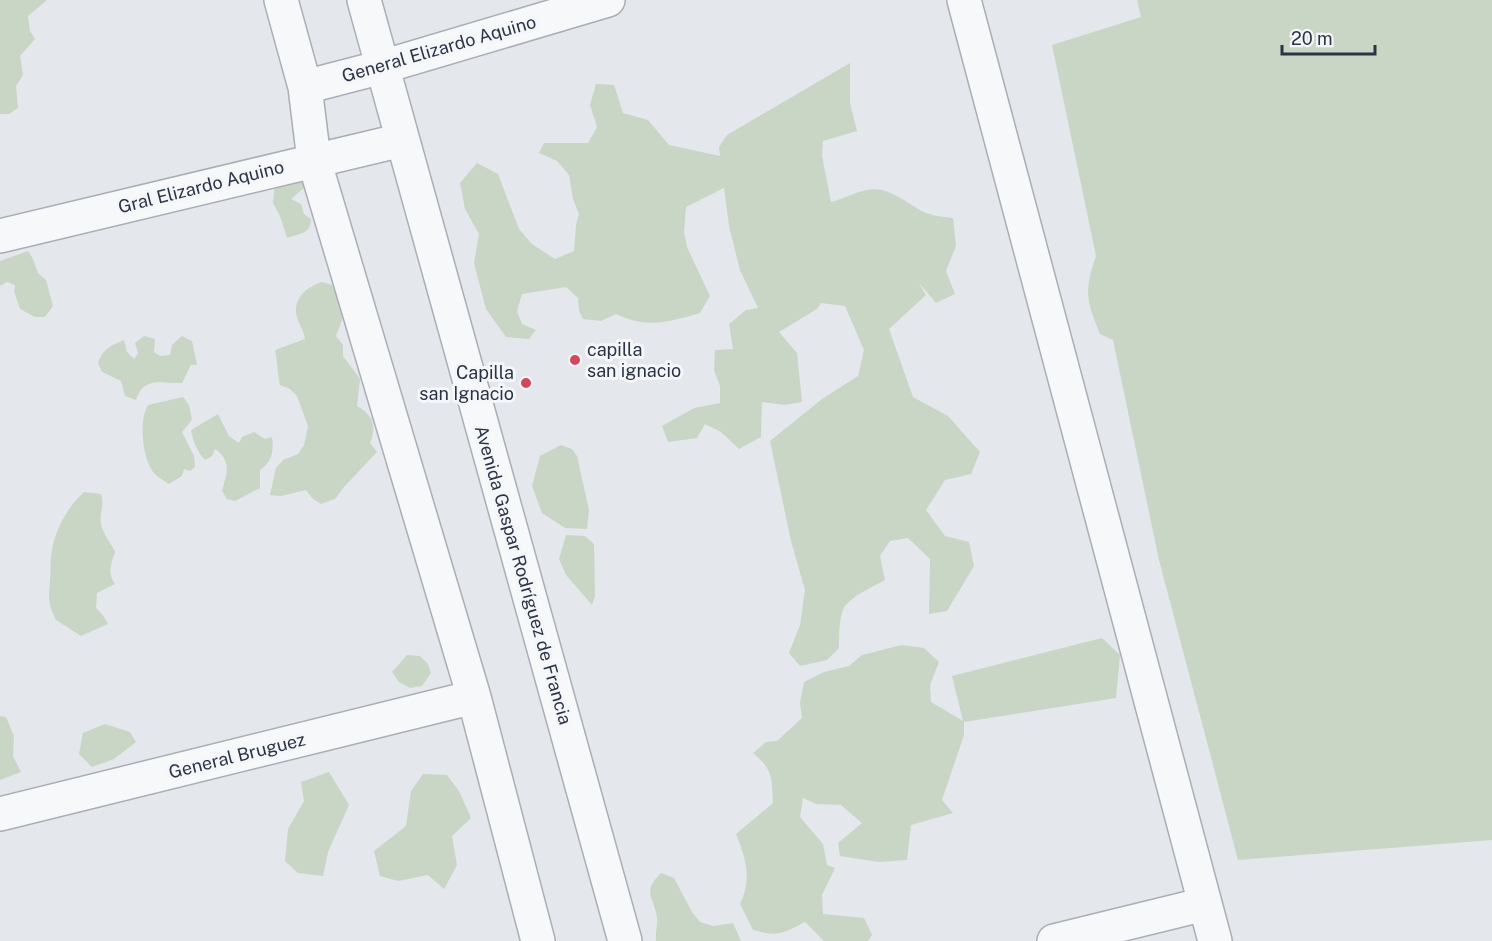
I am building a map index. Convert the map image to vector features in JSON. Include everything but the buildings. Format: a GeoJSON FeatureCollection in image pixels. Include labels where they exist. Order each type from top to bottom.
{"type":"FeatureCollection","features":[{"type":"Feature","properties":{"kind":"street"},"geometry":{"type":"LineString","coordinates":[[281,0],[305,87],[314,160],[474,697],[538,941]]}},
{"type":"Feature","properties":{"kind":"street","name":"Avenida Gaspar Rodríguez de Francia"},"geometry":{"type":"LineString","coordinates":[[364,0],[625,941]]}},
{"type":"Feature","properties":{"kind":"street","name":"General Elizardo Aquino"},"geometry":{"type":"LineString","coordinates":[[305,87],[382,67],[608,0]]}},
{"type":"Feature","properties":{"kind":"street"},"geometry":{"type":"LineString","coordinates":[[964,0],[1215,941]]}},
{"type":"Feature","properties":{"kind":"street","name":"Gral Elizardo Aquino"},"geometry":{"type":"LineString","coordinates":[[0,236],[402,140]]}},
{"type":"Feature","properties":{"kind":"street","name":"General Bruguez"},"geometry":{"type":"LineString","coordinates":[[0,814],[474,697]]}},
{"type":"Feature","properties":{"kind":"street"},"geometry":{"type":"LineString","coordinates":[[1054,941],[1205,904]]}},
{"type":"Feature","properties":{"kind":"green space"},"geometry":{"type":"Polygon","coordinates":[[[0,0],[47,0],[28,16],[30,31],[35,39],[20,56],[23,75],[16,86],[18,108],[9,114],[0,114],[0,0]]]}},
{"type":"Feature","properties":{"kind":"green space"},"geometry":{"type":"Polygon","coordinates":[[[1137,0],[1492,0],[1492,840],[1238,860],[1159,560],[1113,340],[1100,334],[1089,304],[1088,287],[1096,256],[1052,45],[1141,17],[1137,0]]]}},
{"type":"Feature","properties":{"kind":"green space"},"geometry":{"type":"Polygon","coordinates":[[[850,63],[850,103],[857,131],[823,141],[822,156],[831,202],[862,191],[883,190],[926,213],[953,218],[956,246],[946,271],[955,294],[936,303],[919,283],[926,295],[889,329],[913,397],[948,416],[980,452],[971,474],[945,480],[926,510],[945,536],[969,542],[974,566],[947,611],[929,614],[930,559],[908,538],[890,541],[880,556],[885,580],[853,598],[843,610],[839,648],[827,660],[800,666],[789,653],[800,625],[805,590],[791,541],[770,441],[822,399],[858,376],[864,350],[845,306],[821,303],[817,309],[779,332],[797,353],[802,402],[784,405],[762,402],[761,437],[739,449],[721,432],[705,424],[697,438],[668,442],[662,426],[694,408],[720,403],[720,386],[714,370],[715,350],[733,349],[729,324],[746,310],[758,308],[740,270],[729,226],[724,188],[686,207],[684,232],[687,247],[710,296],[700,313],[648,323],[627,319],[616,314],[601,321],[583,319],[579,311],[578,298],[566,287],[522,294],[517,311],[522,324],[536,330],[529,339],[506,337],[486,309],[474,263],[479,234],[465,209],[460,183],[477,163],[498,174],[519,229],[532,244],[555,259],[574,251],[579,214],[573,199],[569,175],[557,161],[539,153],[544,143],[588,143],[597,127],[590,105],[596,84],[614,85],[623,113],[648,120],[669,145],[720,156],[719,147],[727,135],[850,63]]]}},
{"type":"Feature","properties":{"kind":"green space"},"geometry":{"type":"Polygon","coordinates":[[[304,171],[306,186],[291,199],[301,204],[304,214],[311,219],[309,228],[304,233],[287,238],[273,203],[275,182],[304,171]]]}},
{"type":"Feature","properties":{"kind":"green space"},"geometry":{"type":"Polygon","coordinates":[[[28,251],[38,273],[46,280],[53,306],[45,317],[35,317],[20,309],[14,291],[15,285],[7,282],[0,286],[0,261],[28,251]]]}},
{"type":"Feature","properties":{"kind":"green space"},"geometry":{"type":"Polygon","coordinates":[[[322,282],[332,285],[345,312],[336,336],[343,345],[343,356],[360,379],[357,406],[370,417],[373,431],[370,443],[377,452],[335,499],[321,504],[306,490],[281,496],[270,495],[276,468],[283,460],[298,454],[304,445],[308,426],[297,396],[290,389],[280,385],[275,350],[305,339],[296,306],[300,297],[308,289],[322,282]]]}},
{"type":"Feature","properties":{"kind":"green space"},"geometry":{"type":"Polygon","coordinates":[[[144,336],[155,339],[154,352],[160,356],[170,355],[172,345],[182,336],[192,341],[197,365],[191,365],[182,383],[149,384],[139,392],[136,400],[125,396],[121,381],[102,372],[98,363],[108,348],[124,340],[127,352],[134,359],[138,353],[135,343],[144,336]]]}},
{"type":"Feature","properties":{"kind":"green space"},"geometry":{"type":"Polygon","coordinates":[[[183,397],[189,405],[192,420],[182,432],[194,456],[195,467],[190,471],[184,469],[182,476],[169,484],[155,474],[148,462],[143,437],[143,419],[148,405],[183,397]]]}},
{"type":"Feature","properties":{"kind":"green space"},"geometry":{"type":"Polygon","coordinates":[[[218,414],[229,436],[239,443],[242,437],[254,432],[265,439],[272,437],[271,456],[260,470],[260,488],[235,501],[227,499],[222,491],[227,468],[224,458],[215,449],[212,456],[205,460],[196,446],[191,430],[218,414]]]}},
{"type":"Feature","properties":{"kind":"green space"},"geometry":{"type":"Polygon","coordinates":[[[561,445],[572,449],[577,456],[589,510],[587,529],[565,528],[542,513],[532,486],[540,456],[561,445]]]}},
{"type":"Feature","properties":{"kind":"green space"},"geometry":{"type":"Polygon","coordinates":[[[84,492],[101,494],[101,524],[115,552],[110,572],[115,584],[97,593],[96,608],[108,624],[81,636],[56,620],[49,596],[52,548],[58,530],[67,513],[84,492]]]}},
{"type":"Feature","properties":{"kind":"green space"},"geometry":{"type":"Polygon","coordinates":[[[566,535],[585,536],[594,544],[595,596],[592,605],[566,575],[559,559],[566,535]]]}},
{"type":"Feature","properties":{"kind":"green space"},"geometry":{"type":"Polygon","coordinates":[[[1102,638],[1120,655],[1116,698],[964,722],[964,735],[942,800],[953,813],[911,825],[907,860],[879,862],[840,856],[838,843],[862,823],[841,805],[816,804],[803,798],[800,817],[823,844],[827,865],[835,868],[822,895],[823,914],[864,918],[872,935],[868,941],[824,941],[805,922],[774,934],[753,930],[740,904],[747,877],[743,852],[736,834],[773,803],[768,769],[753,753],[766,742],[777,741],[802,718],[800,703],[804,682],[824,672],[849,666],[862,655],[902,645],[924,648],[939,662],[930,685],[931,702],[963,721],[952,676],[1102,638]]]}},
{"type":"Feature","properties":{"kind":"green space"},"geometry":{"type":"Polygon","coordinates":[[[407,655],[420,656],[428,664],[431,673],[422,686],[410,688],[399,682],[392,672],[407,655]]]}},
{"type":"Feature","properties":{"kind":"green space"},"geometry":{"type":"Polygon","coordinates":[[[0,716],[6,717],[14,736],[13,756],[21,772],[0,780],[0,716]]]}},
{"type":"Feature","properties":{"kind":"green space"},"geometry":{"type":"Polygon","coordinates":[[[105,724],[130,732],[136,742],[114,759],[92,767],[79,754],[83,733],[105,724]]]}},
{"type":"Feature","properties":{"kind":"green space"},"geometry":{"type":"Polygon","coordinates":[[[329,772],[349,805],[328,852],[323,876],[298,873],[285,861],[288,829],[304,801],[301,782],[329,772]]]}},
{"type":"Feature","properties":{"kind":"green space"},"geometry":{"type":"Polygon","coordinates":[[[423,774],[447,775],[459,791],[471,818],[452,836],[457,865],[444,889],[428,875],[398,881],[380,876],[374,851],[406,826],[411,791],[423,774]]]}},
{"type":"Feature","properties":{"kind":"green space"},"geometry":{"type":"Polygon","coordinates":[[[661,873],[674,878],[692,912],[700,922],[713,926],[733,923],[741,941],[656,941],[657,917],[650,889],[661,873]]]}},
{"type":"Feature","properties":{"kind":"place","name":"capilla san ignacio"},"geometry":{"type":"Point","coordinates":[575,360]}},
{"type":"Feature","properties":{"kind":"place","name":"Capilla san Ignacio"},"geometry":{"type":"Point","coordinates":[526,383]}}]}
